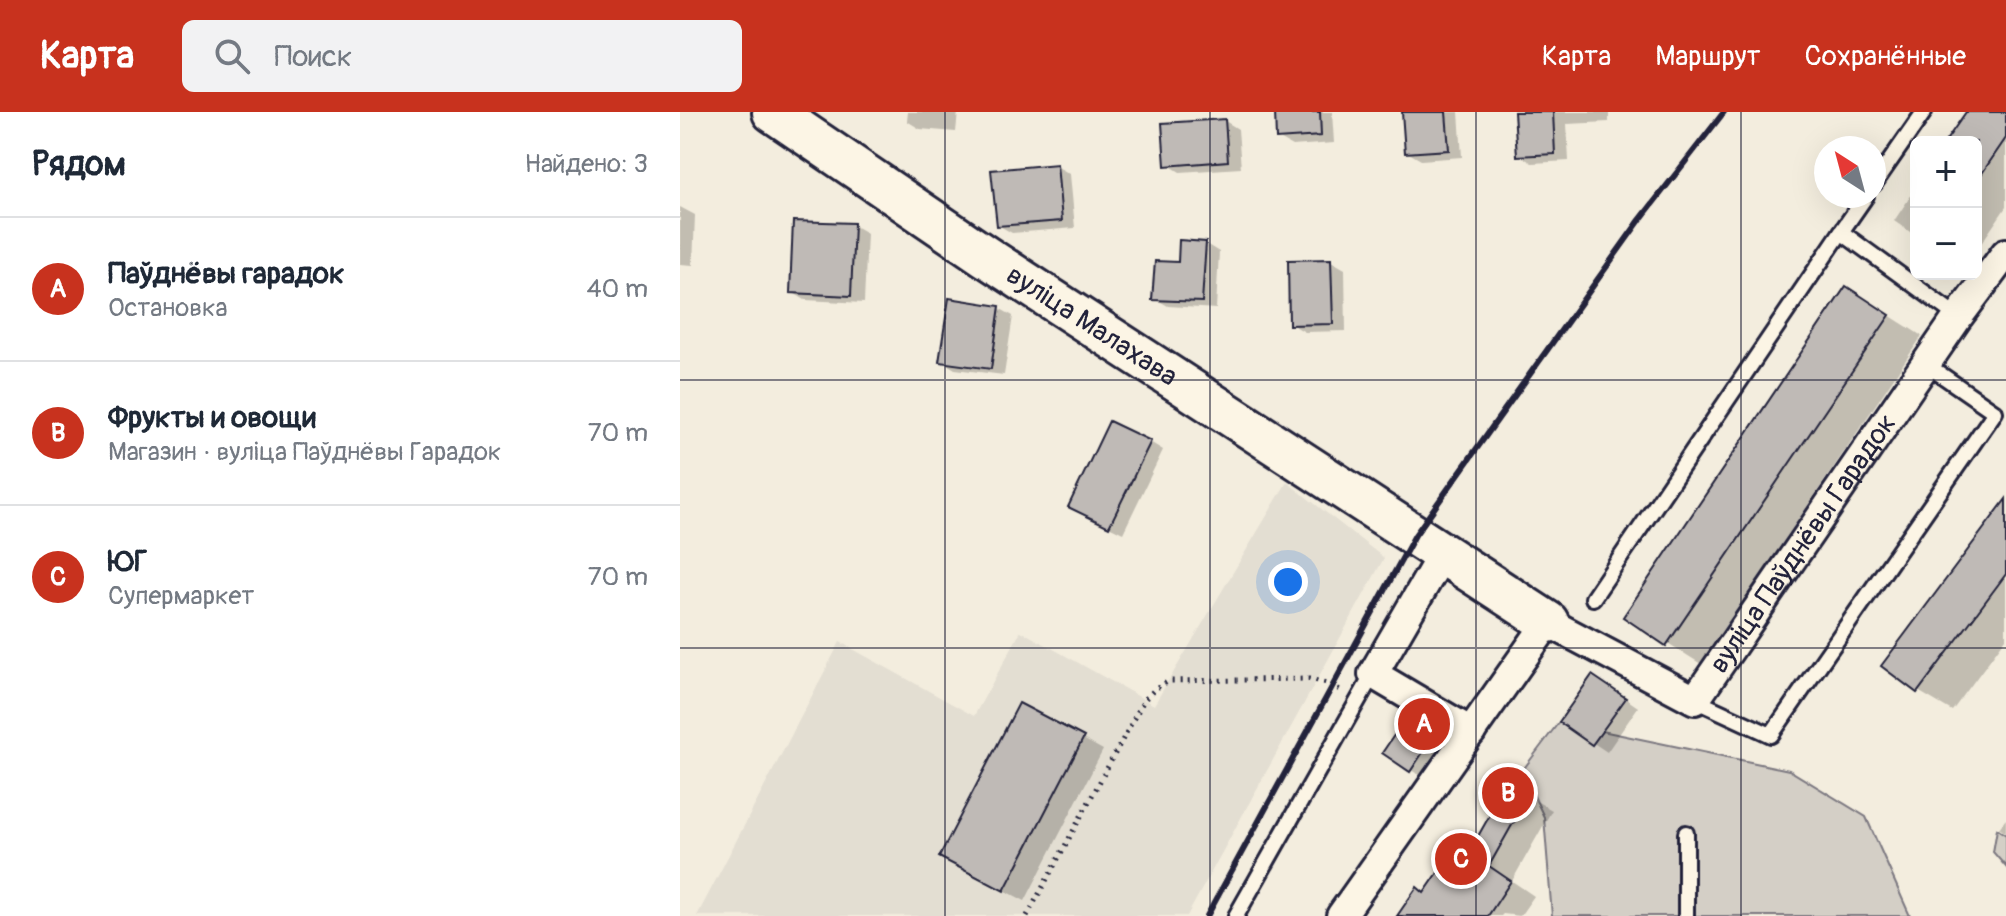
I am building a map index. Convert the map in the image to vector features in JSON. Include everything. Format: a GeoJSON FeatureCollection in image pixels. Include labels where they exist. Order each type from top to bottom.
{"type":"FeatureCollection","features":[{"type":"Feature","properties":{"kind":"street","name":"вуліца Малахава"},"geometry":{"type":"LineString","coordinates":[[773,112],[985,256],[1429,544]]}},
{"type":"Feature","properties":{"kind":"street","name":"вуліца Паўднёвы Гарадок"},"geometry":{"type":"LineString","coordinates":[[1429,544],[1548,622],[1695,700],[1958,317],[2006,253]]}},
{"type":"Feature","properties":{"kind":"street"},"geometry":{"type":"LineString","coordinates":[[1429,544],[1373,674],[1471,732]]}},
{"type":"Feature","properties":{"kind":"street"},"geometry":{"type":"LineString","coordinates":[[1341,916],[1548,622]]}},
{"type":"Feature","properties":{"kind":"lane"},"geometry":{"type":"LineString","coordinates":[[1886,167],[1924,112]]}},
{"type":"Feature","properties":{"kind":"lane"},"geometry":{"type":"LineString","coordinates":[[1593,598],[1858,208]]}},
{"type":"Feature","properties":{"kind":"lane"},"geometry":{"type":"LineString","coordinates":[[1841,232],[1958,317]]}},
{"type":"Feature","properties":{"kind":"lane"},"geometry":{"type":"LineString","coordinates":[[1695,700],[1771,735],[1780,723],[1995,412],[1927,365]]}},
{"type":"Feature","properties":{"kind":"lane"},"geometry":{"type":"LineString","coordinates":[[1236,916],[1373,674]]}},
{"type":"Feature","properties":{"kind":"lane"},"geometry":{"type":"LineString","coordinates":[[1686,833],[1686,916]]}},
{"type":"Feature","properties":{"kind":"path"},"geometry":{"type":"LineString","coordinates":[[1027,916],[1144,700],[1155,689],[1169,681],[1309,679],[1327,683],[1357,700]]}},
{"type":"Feature","properties":{"kind":"shaded area"},"geometry":{"type":"Polygon","coordinates":[[[1287,482],[1384,558],[1187,916],[697,916],[840,642],[974,716],[1021,631],[1154,705],[1287,482]]]}},
{"type":"Feature","properties":{"kind":"shaded area"},"geometry":{"type":"Polygon","coordinates":[[[1559,722],[1789,770],[1866,817],[1910,916],[1552,916],[1544,817],[1522,771],[1559,722]]]}},
{"type":"Feature","properties":{"kind":"shaded area"},"geometry":{"type":"Polygon","coordinates":[[[1997,829],[2006,835],[2006,867],[1993,852],[1997,829]]]}},
{"type":"Feature","properties":{"kind":"building"},"geometry":{"type":"Polygon","coordinates":[[[1275,112],[1320,112],[1321,136],[1276,139],[1275,112]]]}},
{"type":"Feature","properties":{"kind":"building"},"geometry":{"type":"Polygon","coordinates":[[[1402,112],[1446,112],[1449,150],[1405,153],[1402,112]]]}},
{"type":"Feature","properties":{"kind":"building"},"geometry":{"type":"Polygon","coordinates":[[[1514,112],[1553,112],[1555,154],[1517,156],[1514,112]]]}},
{"type":"Feature","properties":{"kind":"building"},"geometry":{"type":"Polygon","coordinates":[[[1966,112],[2006,112],[2006,138],[1982,173],[1982,136],[1949,136],[1966,112]]]}},
{"type":"Feature","properties":{"kind":"building"},"geometry":{"type":"Polygon","coordinates":[[[1225,119],[1228,161],[1165,166],[1162,123],[1225,119]]]}},
{"type":"Feature","properties":{"kind":"building"},"geometry":{"type":"Polygon","coordinates":[[[1057,164],[1062,221],[997,226],[991,170],[1057,164]]]}},
{"type":"Feature","properties":{"kind":"building"},"geometry":{"type":"Polygon","coordinates":[[[793,221],[854,223],[851,296],[790,293],[793,221]]]}},
{"type":"Feature","properties":{"kind":"building"},"geometry":{"type":"Polygon","coordinates":[[[1179,240],[1206,242],[1202,302],[1152,300],[1155,261],[1178,262],[1179,240]]]}},
{"type":"Feature","properties":{"kind":"building"},"geometry":{"type":"Polygon","coordinates":[[[1331,259],[1333,324],[1289,325],[1288,260],[1331,259]]]}},
{"type":"Feature","properties":{"kind":"building"},"geometry":{"type":"Polygon","coordinates":[[[1846,286],[1890,315],[1666,646],[1623,617],[1846,286]]]}},
{"type":"Feature","properties":{"kind":"building"},"geometry":{"type":"Polygon","coordinates":[[[949,298],[1000,306],[991,369],[939,362],[949,298]]]}},
{"type":"Feature","properties":{"kind":"building"},"geometry":{"type":"Polygon","coordinates":[[[1109,421],[1151,441],[1109,527],[1068,507],[1109,421]]]}},
{"type":"Feature","properties":{"kind":"building"},"geometry":{"type":"Polygon","coordinates":[[[2006,499],[2006,574],[1917,693],[1881,666],[2006,499]]]}},
{"type":"Feature","properties":{"kind":"building"},"geometry":{"type":"Polygon","coordinates":[[[1592,675],[1626,698],[1592,745],[1559,722],[1592,675]]]}},
{"type":"Feature","properties":{"kind":"building"},"geometry":{"type":"Polygon","coordinates":[[[1019,703],[1084,737],[1004,891],[939,857],[1019,703]]]}},
{"type":"Feature","properties":{"kind":"building"},"geometry":{"type":"Polygon","coordinates":[[[1399,728],[1427,746],[1410,772],[1382,753],[1399,728]]]}},
{"type":"Feature","properties":{"kind":"building"},"geometry":{"type":"Polygon","coordinates":[[[1508,783],[1529,795],[1489,866],[1511,881],[1488,916],[1397,916],[1417,887],[1424,893],[1458,844],[1469,852],[1508,783]]]}},
{"type":"Feature","properties":{"kind":"railway"},"geometry":{"type":"LineString","coordinates":[[1207,916],[1415,535],[1640,220],[1724,112]]}},
{"type":"Feature","properties":{"kind":"place","name":"Паўднёвы гарадок"},"geometry":{"type":"Point","coordinates":[1424,724]}},
{"type":"Feature","properties":{"kind":"place","name":"Фрукты и овощи"},"geometry":{"type":"Point","coordinates":[1508,793]}},
{"type":"Feature","properties":{"kind":"place","name":"ЮГ"},"geometry":{"type":"Point","coordinates":[1461,859]}}]}
